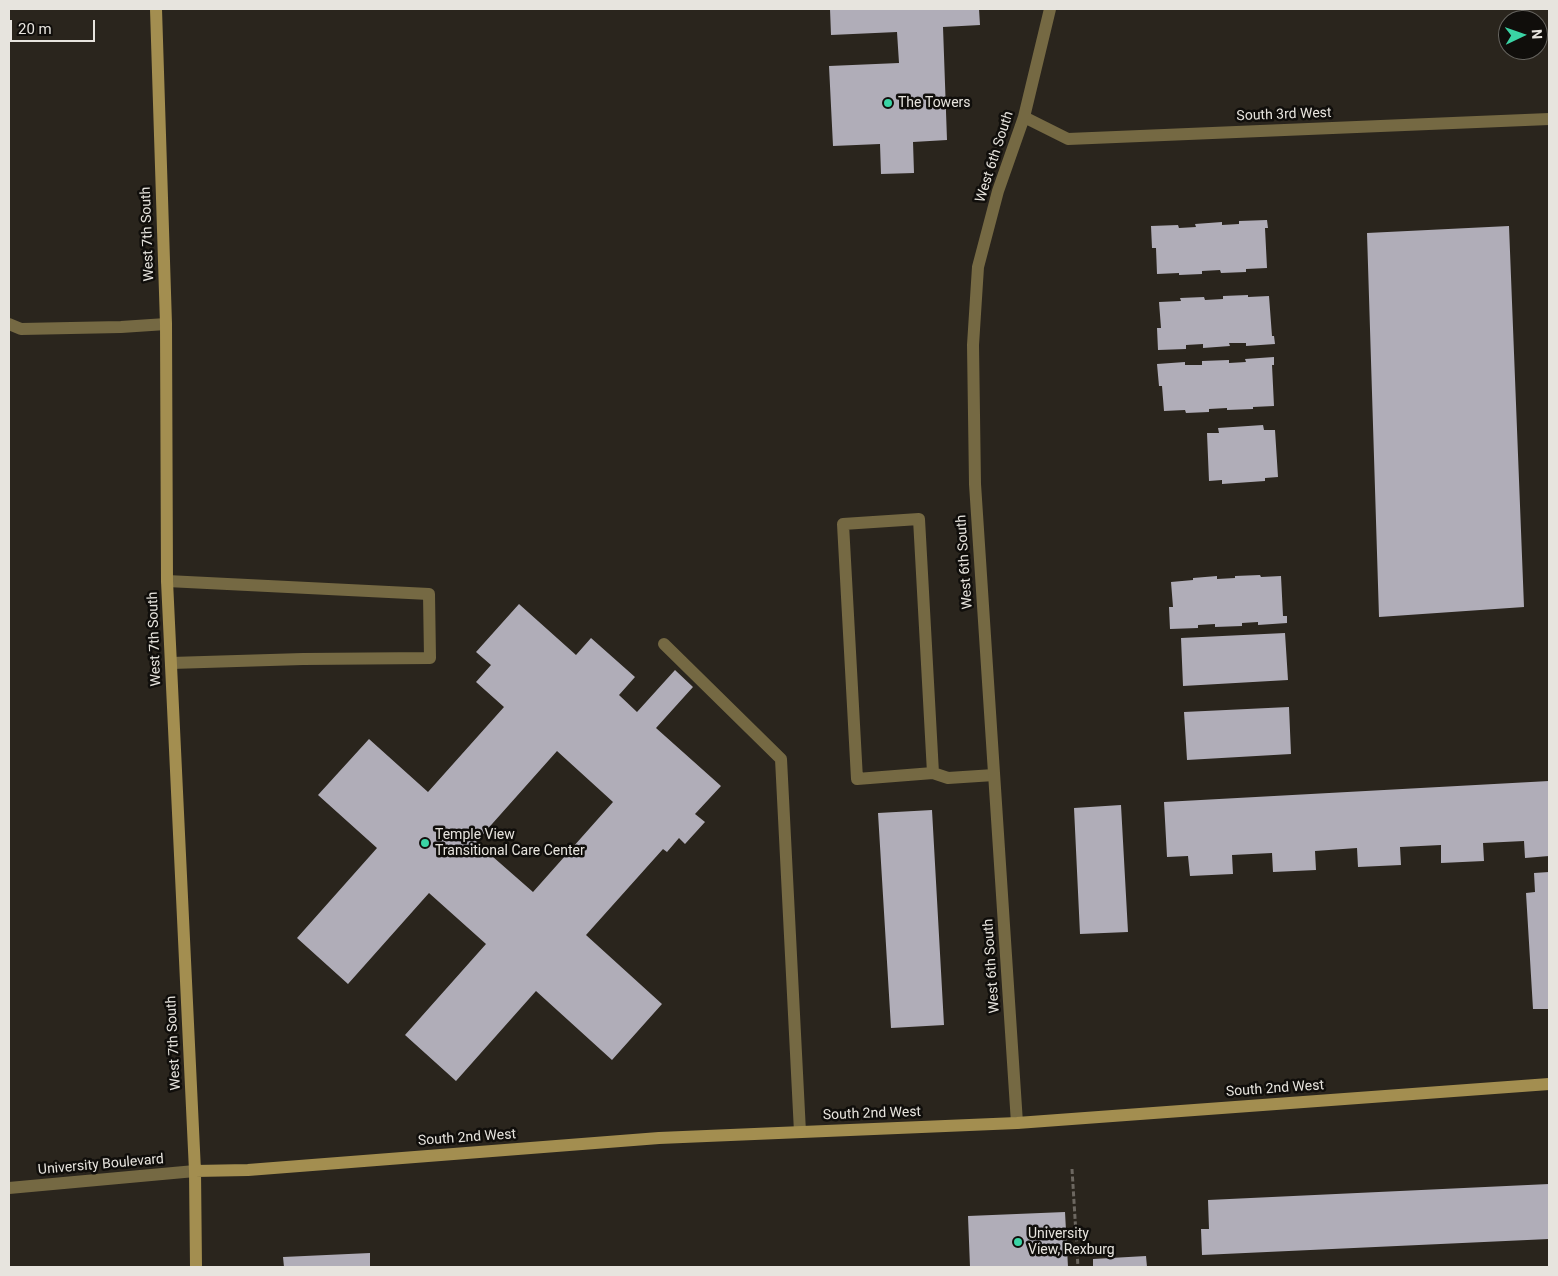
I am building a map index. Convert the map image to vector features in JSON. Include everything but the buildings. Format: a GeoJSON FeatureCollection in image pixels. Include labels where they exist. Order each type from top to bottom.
{"type":"FeatureCollection","features":[{"type":"Feature","properties":{"kind":"main road","name":"West 7th South"},"geometry":{"type":"LineString","coordinates":[[156,9],[166,324],[167,581],[195,1171],[196,1267]]}},
{"type":"Feature","properties":{"kind":"main road","name":"South 2nd West"},"geometry":{"type":"LineString","coordinates":[[195,1171],[248,1170],[659,1138],[1017,1123],[1549,1084]]}},
{"type":"Feature","properties":{"kind":"street","name":"West 6th South"},"geometry":{"type":"LineString","coordinates":[[1017,1123],[975,484],[973,344],[978,267],[998,191],[1024,117],[1050,9]]}},
{"type":"Feature","properties":{"kind":"street","name":"South 3rd West"},"geometry":{"type":"LineString","coordinates":[[1024,117],[1068,138],[1549,119]]}},
{"type":"Feature","properties":{"kind":"street"},"geometry":{"type":"LineString","coordinates":[[9,324],[21,328],[120,327],[166,324]]}},
{"type":"Feature","properties":{"kind":"street"},"geometry":{"type":"LineString","coordinates":[[933,773],[919,519],[843,524],[857,779],[933,773],[948,778],[994,775]]}},
{"type":"Feature","properties":{"kind":"street"},"geometry":{"type":"LineString","coordinates":[[167,581],[429,594],[430,658],[171,663]]}},
{"type":"Feature","properties":{"kind":"street"},"geometry":{"type":"LineString","coordinates":[[664,644],[781,759],[800,1132]]}},
{"type":"Feature","properties":{"kind":"street","name":"University Boulevard"},"geometry":{"type":"LineString","coordinates":[[9,1188],[195,1171]]}},
{"type":"Feature","properties":{"kind":"path"},"geometry":{"type":"LineString","coordinates":[[1072,1169],[1078,1267]]}},
{"type":"Feature","properties":{"kind":"place","name":"The Towers"},"geometry":{"type":"Point","coordinates":[888,103]}},
{"type":"Feature","properties":{"kind":"place","name":"Temple View Transitional Care Center"},"geometry":{"type":"Point","coordinates":[425,843]}},
{"type":"Feature","properties":{"kind":"place","name":"University View, Rexburg"},"geometry":{"type":"Point","coordinates":[1018,1242]}}]}
